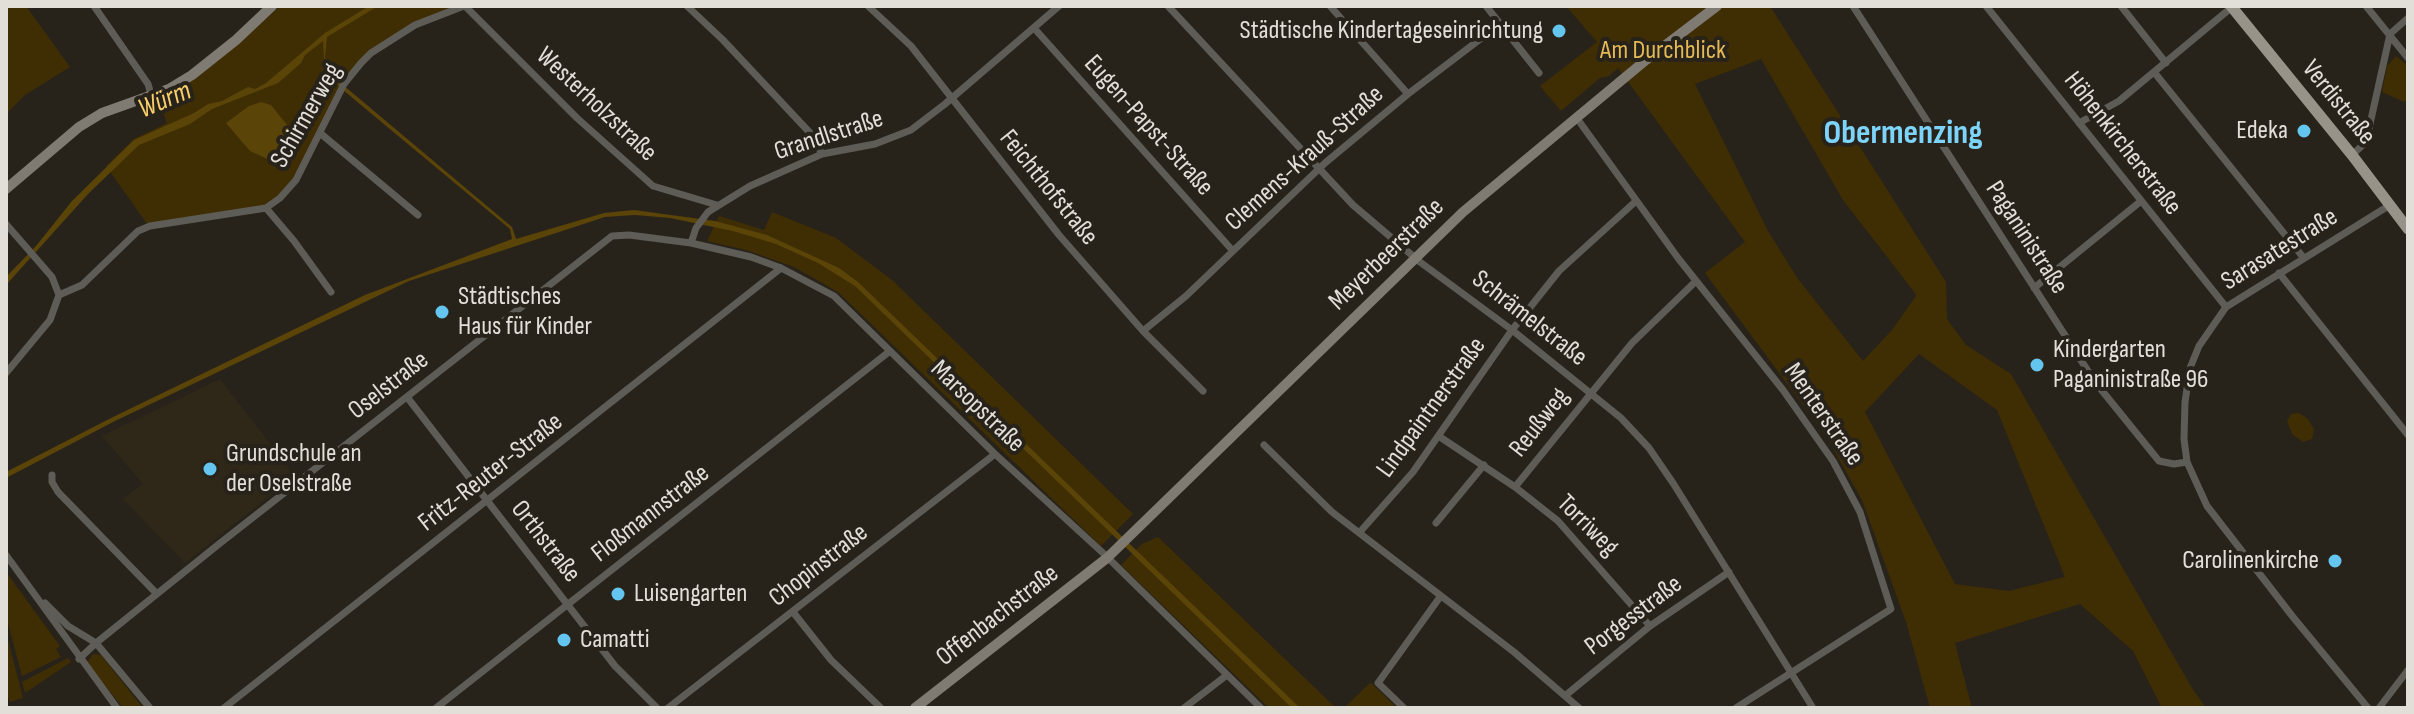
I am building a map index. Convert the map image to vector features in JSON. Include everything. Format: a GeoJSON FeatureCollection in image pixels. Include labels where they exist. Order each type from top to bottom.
{"type":"FeatureCollection","features":[{"type":"Feature","properties":{"kind":"main road","name":"Verdistraße"},"geometry":{"type":"LineString","coordinates":[[2232,6],[2408,229]]}},
{"type":"Feature","properties":{"kind":"street"},"geometry":{"type":"LineString","coordinates":[[94,6],[148,84],[151,94]]}},
{"type":"Feature","properties":{"kind":"street"},"geometry":{"type":"LineString","coordinates":[[6,189],[79,127],[102,113],[169,89],[207,65],[272,6]]}},
{"type":"Feature","properties":{"kind":"street","name":"Schirmerweg"},"geometry":{"type":"LineString","coordinates":[[266,208],[296,180],[344,84],[371,53],[415,25],[465,6]]}},
{"type":"Feature","properties":{"kind":"street","name":"Westerholzstraße"},"geometry":{"type":"LineString","coordinates":[[465,6],[577,118],[653,186],[717,205]]}},
{"type":"Feature","properties":{"kind":"street"},"geometry":{"type":"LineString","coordinates":[[687,6],[812,135],[822,154]]}},
{"type":"Feature","properties":{"kind":"street","name":"Feichthofstraße"},"geometry":{"type":"LineString","coordinates":[[868,6],[911,46],[1059,235],[1143,331],[1203,391]]}},
{"type":"Feature","properties":{"kind":"street","name":"Grandlstraße"},"geometry":{"type":"LineString","coordinates":[[691,243],[696,228],[708,212],[765,179],[822,154],[875,144],[911,130],[1059,6]]}},
{"type":"Feature","properties":{"kind":"street","name":"Schrämelstraße"},"geometry":{"type":"LineString","coordinates":[[1168,6],[1353,205],[1414,257],[1590,392],[1621,418],[1649,448],[1813,708]]}},
{"type":"Feature","properties":{"kind":"street"},"geometry":{"type":"LineString","coordinates":[[1330,6],[1408,94]]}},
{"type":"Feature","properties":{"kind":"street"},"geometry":{"type":"LineString","coordinates":[[1486,6],[1539,73]]}},
{"type":"Feature","properties":{"kind":"street","name":"Meyerbeerstraße"},"geometry":{"type":"LineString","coordinates":[[1107,558],[1414,257],[1506,174],[1717,6]]}},
{"type":"Feature","properties":{"kind":"street","name":"Paganinistraße"},"geometry":{"type":"LineString","coordinates":[[1853,6],[2095,382],[2159,461],[2174,464],[2187,462]]}},
{"type":"Feature","properties":{"kind":"street","name":"Höhenkircherstraße"},"geometry":{"type":"LineString","coordinates":[[1986,6],[2226,307]]}},
{"type":"Feature","properties":{"kind":"street"},"geometry":{"type":"LineString","coordinates":[[2121,6],[2166,63]]}},
{"type":"Feature","properties":{"kind":"street"},"geometry":{"type":"LineString","coordinates":[[2079,123],[2119,101],[2232,6]]}},
{"type":"Feature","properties":{"kind":"street"},"geometry":{"type":"LineString","coordinates":[[2366,6],[2408,58]]}},
{"type":"Feature","properties":{"kind":"street"},"geometry":{"type":"LineString","coordinates":[[2352,155],[2366,142],[2390,34],[2408,18]]}},
{"type":"Feature","properties":{"kind":"street","name":"Clemens-Krauß-Straße"},"geometry":{"type":"LineString","coordinates":[[1143,331],[1186,296],[1318,169],[1408,94],[1500,24]]}},
{"type":"Feature","properties":{"kind":"street","name":"Eugen-Papst-Straße"},"geometry":{"type":"LineString","coordinates":[[1034,28],[1233,251]]}},
{"type":"Feature","properties":{"kind":"street"},"geometry":{"type":"LineString","coordinates":[[2154,72],[2303,257]]}},
{"type":"Feature","properties":{"kind":"street","name":"Menterstraße"},"geometry":{"type":"LineString","coordinates":[[1576,117],[1696,281],[1783,390],[1833,461],[1860,512],[1891,609],[1736,708]]}},
{"type":"Feature","properties":{"kind":"street"},"geometry":{"type":"LineString","coordinates":[[320,133],[418,215]]}},
{"type":"Feature","properties":{"kind":"street","name":"Lindpaintnerstraße"},"geometry":{"type":"LineString","coordinates":[[1359,533],[1393,497],[1440,437],[1512,330],[1559,271],[1636,201]]}},
{"type":"Feature","properties":{"kind":"street"},"geometry":{"type":"LineString","coordinates":[[2034,288],[2141,201]]}},
{"type":"Feature","properties":{"kind":"street","name":"Sarasatestraße"},"geometry":{"type":"LineString","coordinates":[[2368,708],[2207,506],[2187,462],[2185,402],[2190,368],[2207,332],[2226,307],[2390,205]]}},
{"type":"Feature","properties":{"kind":"street"},"geometry":{"type":"LineString","coordinates":[[59,295],[82,285],[138,231],[150,226],[266,208],[331,292]]}},
{"type":"Feature","properties":{"kind":"street"},"geometry":{"type":"LineString","coordinates":[[6,224],[52,277],[59,295],[50,320],[6,373]]}},
{"type":"Feature","properties":{"kind":"street","name":"Marsopstraße"},"geometry":{"type":"LineString","coordinates":[[612,236],[629,235],[691,243],[751,257],[781,268],[834,296],[1261,708]]}},
{"type":"Feature","properties":{"kind":"street","name":"Oselstraße"},"geometry":{"type":"LineString","coordinates":[[79,659],[157,594],[612,236]]}},
{"type":"Feature","properties":{"kind":"street","name":"Fritz-Reuter-Straße"},"geometry":{"type":"LineString","coordinates":[[224,708],[781,268]]}},
{"type":"Feature","properties":{"kind":"street"},"geometry":{"type":"LineString","coordinates":[[2279,273],[2408,435]]}},
{"type":"Feature","properties":{"kind":"street","name":"Reußweg"},"geometry":{"type":"LineString","coordinates":[[1515,487],[1632,343],[1696,281]]}},
{"type":"Feature","properties":{"kind":"street","name":"Floßmannstraße"},"geometry":{"type":"LineString","coordinates":[[436,708],[890,351]]}},
{"type":"Feature","properties":{"kind":"street","name":"Orthstraße"},"geometry":{"type":"LineString","coordinates":[[407,397],[615,666],[657,708]]}},
{"type":"Feature","properties":{"kind":"street","name":"Torriweg"},"geometry":{"type":"LineString","coordinates":[[1440,437],[1515,487],[1558,521],[1650,626]]}},
{"type":"Feature","properties":{"kind":"street"},"geometry":{"type":"LineString","coordinates":[[1264,445],[1332,512],[1579,708]]}},
{"type":"Feature","properties":{"kind":"street","name":"Chopinstraße"},"geometry":{"type":"LineString","coordinates":[[668,708],[995,454]]}},
{"type":"Feature","properties":{"kind":"street"},"geometry":{"type":"LineString","coordinates":[[1436,523],[1484,465]]}},
{"type":"Feature","properties":{"kind":"street"},"geometry":{"type":"LineString","coordinates":[[52,475],[58,492],[157,594]]}},
{"type":"Feature","properties":{"kind":"street"},"geometry":{"type":"LineString","coordinates":[[6,555],[117,708]]}},
{"type":"Feature","properties":{"kind":"street","name":"Offenbachstraße"},"geometry":{"type":"LineString","coordinates":[[915,708],[1107,558]]}},
{"type":"Feature","properties":{"kind":"street","name":"Porgesstraße"},"geometry":{"type":"LineString","coordinates":[[1566,695],[1650,626],[1729,572]]}},
{"type":"Feature","properties":{"kind":"street"},"geometry":{"type":"LineString","coordinates":[[36,593],[68,626],[96,643],[150,708]]}},
{"type":"Feature","properties":{"kind":"street"},"geometry":{"type":"LineString","coordinates":[[1404,708],[1378,683],[1440,597]]}},
{"type":"Feature","properties":{"kind":"street"},"geometry":{"type":"LineString","coordinates":[[793,612],[831,660],[881,708]]}},
{"type":"Feature","properties":{"kind":"street"},"geometry":{"type":"LineString","coordinates":[[2379,708],[2408,670]]}},
{"type":"Feature","properties":{"kind":"street"},"geometry":{"type":"LineString","coordinates":[[1184,708],[1227,675]]}},
{"type":"Feature","properties":{"kind":"shaded area"},"geometry":{"type":"Polygon","coordinates":[[[369,6],[378,6],[327,37],[325,57],[330,74],[512,227],[516,239],[604,213],[634,210],[715,221],[767,235],[839,268],[858,282],[1300,708],[1292,708],[855,286],[818,263],[776,244],[670,218],[635,215],[605,217],[409,281],[115,421],[6,478],[6,472],[113,417],[365,295],[512,239],[510,229],[331,80],[324,57],[323,41],[278,83],[212,109],[190,124],[139,145],[89,193],[6,285],[6,277],[72,201],[134,140],[208,104],[266,83],[325,33],[369,6]]]}},
{"type":"Feature","properties":{"kind":"shaded area"},"geometry":{"type":"Polygon","coordinates":[[[261,102],[271,105],[291,130],[281,156],[272,161],[250,151],[226,123],[249,106],[261,102]]]}},
{"type":"Feature","properties":{"kind":"shaded area","name":"Grundschule an der Oselstraße"},"geometry":{"type":"Polygon","coordinates":[[[220,379],[295,476],[185,563],[123,499],[143,484],[102,436],[220,379]]]}},
{"type":"Feature","properties":{"kind":"green space"},"geometry":{"type":"Polygon","coordinates":[[[6,6],[26,6],[70,67],[25,95],[6,114],[6,6]]]}},
{"type":"Feature","properties":{"kind":"green space"},"geometry":{"type":"Polygon","coordinates":[[[280,6],[469,6],[416,28],[370,57],[348,82],[296,183],[265,209],[150,228],[106,166],[134,139],[167,123],[156,95],[239,43],[280,6]]]}},
{"type":"Feature","properties":{"kind":"green space","name":"Am Durchblick"},"geometry":{"type":"Polygon","coordinates":[[[1566,6],[1770,6],[1946,282],[1947,319],[1966,345],[2011,374],[2206,708],[2162,708],[2133,651],[2080,604],[1955,643],[1972,708],[1930,708],[1906,622],[1862,500],[1826,436],[1705,273],[1745,242],[1618,68],[1609,76],[1600,78],[1561,111],[1540,86],[1597,42],[1566,6]],[[1761,59],[1695,84],[1768,231],[1798,279],[1863,361],[1892,330],[1916,296],[1915,293],[1843,200],[1761,59]],[[1919,354],[1865,412],[1955,584],[2009,591],[2065,577],[1997,410],[1919,354]]]}},
{"type":"Feature","properties":{"kind":"green space"},"geometry":{"type":"Polygon","coordinates":[[[2396,56],[2408,66],[2408,98],[2404,102],[2382,92],[2387,66],[2396,56]]]}},
{"type":"Feature","properties":{"kind":"green space"},"geometry":{"type":"Polygon","coordinates":[[[772,212],[836,238],[892,280],[1133,514],[1101,546],[838,292],[794,267],[746,250],[707,241],[719,216],[764,230],[772,212]]]}},
{"type":"Feature","properties":{"kind":"green space"},"geometry":{"type":"Polygon","coordinates":[[[2299,413],[2307,418],[2314,429],[2312,439],[2303,442],[2292,434],[2287,421],[2291,414],[2299,413]]]}},
{"type":"Feature","properties":{"kind":"green space"},"geometry":{"type":"Polygon","coordinates":[[[1158,537],[1336,708],[1269,708],[1121,565],[1142,544],[1158,537]]]}},
{"type":"Feature","properties":{"kind":"green space"},"geometry":{"type":"Polygon","coordinates":[[[6,572],[60,646],[56,649],[61,657],[22,676],[6,616],[6,572]]]}},
{"type":"Feature","properties":{"kind":"green space"},"geometry":{"type":"Polygon","coordinates":[[[6,632],[23,698],[10,702],[6,691],[6,632]]]}},
{"type":"Feature","properties":{"kind":"green space"},"geometry":{"type":"Polygon","coordinates":[[[93,654],[101,655],[143,708],[123,708],[89,665],[93,654]]]}},
{"type":"Feature","properties":{"kind":"green space"},"geometry":{"type":"Polygon","coordinates":[[[68,658],[71,662],[25,693],[22,682],[68,658]]]}},
{"type":"Feature","properties":{"kind":"green space"},"geometry":{"type":"Polygon","coordinates":[[[1370,683],[1397,708],[1344,708],[1370,683]]]}},
{"type":"Feature","properties":{"kind":"place","name":"Städtische Kindertageseinrichtung"},"geometry":{"type":"Point","coordinates":[1559,31]}},
{"type":"Feature","properties":{"kind":"place","name":"Edeka"},"geometry":{"type":"Point","coordinates":[2304,131]}},
{"type":"Feature","properties":{"kind":"place","name":"Städtisches Haus für Kinder"},"geometry":{"type":"Point","coordinates":[442,312]}},
{"type":"Feature","properties":{"kind":"place","name":"Kindergarten Paganinistraße 96"},"geometry":{"type":"Point","coordinates":[2037,365]}},
{"type":"Feature","properties":{"kind":"place","name":"Grundschule an der Oselstraße"},"geometry":{"type":"Point","coordinates":[210,469]}},
{"type":"Feature","properties":{"kind":"place","name":"Carolinenkirche"},"geometry":{"type":"Point","coordinates":[2335,561]}},
{"type":"Feature","properties":{"kind":"place","name":"Luisengarten"},"geometry":{"type":"Point","coordinates":[618,594]}},
{"type":"Feature","properties":{"kind":"place","name":"Camatti"},"geometry":{"type":"Point","coordinates":[564,640]}},
{"type":"Feature","properties":{"kind":"district","name":"Obermenzing"},"geometry":{"type":"Point","coordinates":[1903,134]}},
{"type":"Feature","properties":{"kind":"water label","name":"Würm"},"geometry":{"type":"Point","coordinates":[165,101]}}]}
